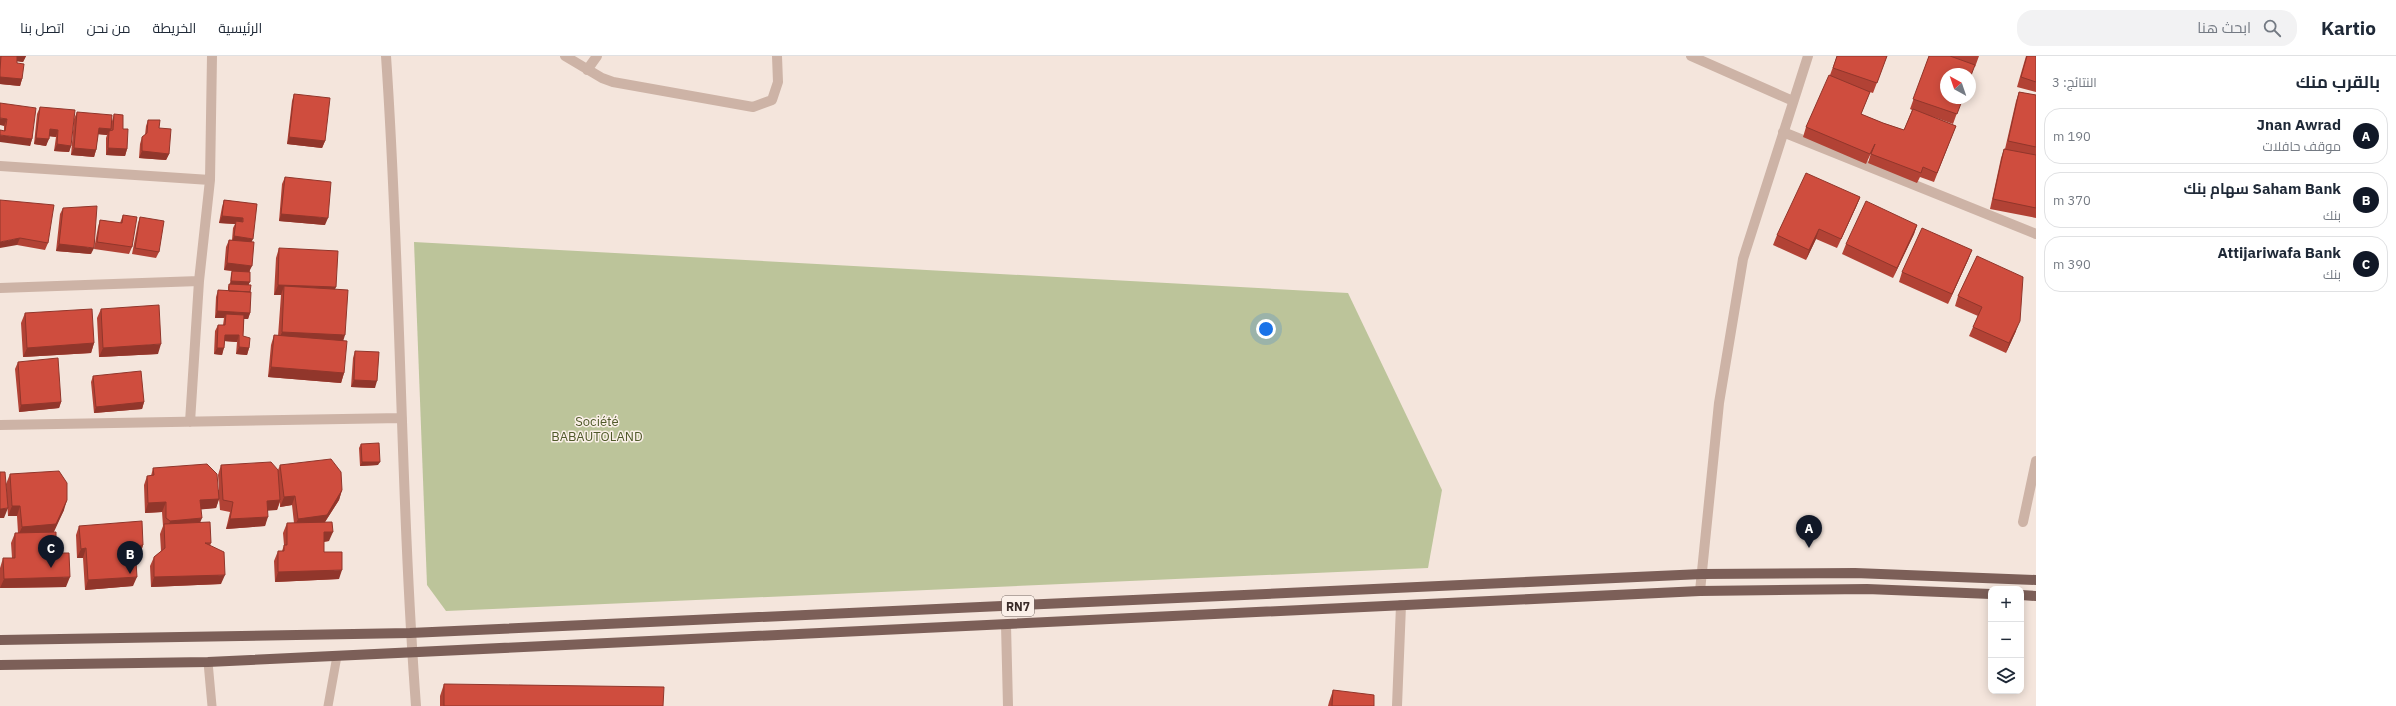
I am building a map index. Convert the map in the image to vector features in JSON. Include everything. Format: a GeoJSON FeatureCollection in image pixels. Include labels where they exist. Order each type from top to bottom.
{"type":"FeatureCollection","features":[{"type":"Feature","properties":{"kind":"main road","name":"RN7"},"geometry":{"type":"LineString","coordinates":[[0,640],[410,633],[1702,574],[1855,573],[2036,580]]}},
{"type":"Feature","properties":{"kind":"main road","name":"RN7"},"geometry":{"type":"LineString","coordinates":[[0,665],[208,662],[1700,591],[1867,589],[1988,594]]}},
{"type":"Feature","properties":{"kind":"main road"},"geometry":{"type":"LineString","coordinates":[[2024,595],[2036,596]]}},
{"type":"Feature","properties":{"kind":"street"},"geometry":{"type":"LineString","coordinates":[[190,422],[199,281],[210,180],[212,56]]}},
{"type":"Feature","properties":{"kind":"street"},"geometry":{"type":"LineString","coordinates":[[386,56],[396,220],[410,633],[416,706]]}},
{"type":"Feature","properties":{"kind":"street"},"geometry":{"type":"LineString","coordinates":[[565,56],[587,70],[613,82],[753,107],[772,100],[778,82],[777,56]]}},
{"type":"Feature","properties":{"kind":"street"},"geometry":{"type":"LineString","coordinates":[[587,70],[597,56]]}},
{"type":"Feature","properties":{"kind":"street"},"geometry":{"type":"LineString","coordinates":[[1691,56],[1793,101]]}},
{"type":"Feature","properties":{"kind":"street"},"geometry":{"type":"LineString","coordinates":[[1700,591],[1719,403],[1743,259],[1808,56]]}},
{"type":"Feature","properties":{"kind":"street"},"geometry":{"type":"LineString","coordinates":[[1783,132],[2036,234]]}},
{"type":"Feature","properties":{"kind":"street"},"geometry":{"type":"LineString","coordinates":[[0,166],[210,180]]}},
{"type":"Feature","properties":{"kind":"street"},"geometry":{"type":"LineString","coordinates":[[0,288],[199,281]]}},
{"type":"Feature","properties":{"kind":"street"},"geometry":{"type":"LineString","coordinates":[[0,425],[402,418]]}},
{"type":"Feature","properties":{"kind":"street"},"geometry":{"type":"LineString","coordinates":[[2023,522],[2036,461]]}},
{"type":"Feature","properties":{"kind":"street"},"geometry":{"type":"LineString","coordinates":[[1397,706],[1402,606]]}},
{"type":"Feature","properties":{"kind":"street"},"geometry":{"type":"LineString","coordinates":[[1006,625],[1008,706]]}},
{"type":"Feature","properties":{"kind":"lane"},"geometry":{"type":"LineString","coordinates":[[328,706],[336,656]]}},
{"type":"Feature","properties":{"kind":"lane"},"geometry":{"type":"LineString","coordinates":[[208,662],[212,706]]}},
{"type":"Feature","properties":{"kind":"green space","name":"Société BABAUTOLAND"},"geometry":{"type":"Polygon","coordinates":[[[414,242],[1348,293],[1442,490],[1428,568],[446,611],[427,585],[414,242]]]}},
{"type":"Feature","properties":{"kind":"building"},"geometry":{"type":"Polygon","coordinates":[[[1,56],[17,56],[17,63],[24,64],[22,79],[0,77],[1,56]]]}},
{"type":"Feature","properties":{"kind":"building"},"geometry":{"type":"Polygon","coordinates":[[[1837,56],[1887,56],[1877,83],[1833,68],[1837,56]]]}},
{"type":"Feature","properties":{"kind":"building"},"geometry":{"type":"Polygon","coordinates":[[[1929,56],[1950,56],[1975,65],[1974,68],[1940,68],[1940,104],[1961,104],[1957,114],[1913,99],[1929,56]]]}},
{"type":"Feature","properties":{"kind":"building"},"geometry":{"type":"Polygon","coordinates":[[[2027,56],[2036,56],[2036,82],[2021,77],[2027,56]]]}},
{"type":"Feature","properties":{"kind":"building"},"geometry":{"type":"Polygon","coordinates":[[[1829,75],[1870,92],[1861,114],[1883,123],[1904,130],[1913,109],[1956,126],[1937,173],[1923,167],[1921,173],[1871,154],[1875,144],[1870,154],[1806,127],[1829,75]]]}},
{"type":"Feature","properties":{"kind":"building"},"geometry":{"type":"Polygon","coordinates":[[[2019,92],[2036,95],[2036,147],[2008,141],[2019,92]]]}},
{"type":"Feature","properties":{"kind":"building"},"geometry":{"type":"Polygon","coordinates":[[[294,94],[330,98],[325,141],[289,137],[294,94]]]}},
{"type":"Feature","properties":{"kind":"building"},"geometry":{"type":"Polygon","coordinates":[[[0,103],[36,108],[32,139],[0,135],[0,130],[5,131],[7,119],[0,118],[0,103]]]}},
{"type":"Feature","properties":{"kind":"building"},"geometry":{"type":"Polygon","coordinates":[[[40,107],[75,110],[71,146],[57,144],[58,130],[50,129],[49,139],[36,138],[40,107]]]}},
{"type":"Feature","properties":{"kind":"building"},"geometry":{"type":"Polygon","coordinates":[[[77,112],[112,115],[111,129],[99,128],[96,150],[74,148],[77,112]]]}},
{"type":"Feature","properties":{"kind":"building"},"geometry":{"type":"Polygon","coordinates":[[[114,114],[123,115],[123,129],[128,129],[127,149],[108,148],[109,131],[113,130],[114,114]]]}},
{"type":"Feature","properties":{"kind":"building"},"geometry":{"type":"Polygon","coordinates":[[[148,120],[160,120],[159,128],[171,129],[169,154],[142,151],[142,137],[147,133],[148,120]]]}},
{"type":"Feature","properties":{"kind":"building"},"geometry":{"type":"Polygon","coordinates":[[[2004,149],[2036,155],[2036,208],[1993,199],[2004,149]]]}},
{"type":"Feature","properties":{"kind":"building"},"geometry":{"type":"Polygon","coordinates":[[[1806,173],[1860,197],[1841,239],[1819,229],[1809,250],[1777,235],[1806,173]]]}},
{"type":"Feature","properties":{"kind":"building"},"geometry":{"type":"Polygon","coordinates":[[[285,177],[331,182],[328,218],[281,214],[285,177]]]}},
{"type":"Feature","properties":{"kind":"building"},"geometry":{"type":"Polygon","coordinates":[[[0,200],[54,205],[48,243],[20,238],[0,242],[0,200]]]}},
{"type":"Feature","properties":{"kind":"building"},"geometry":{"type":"Polygon","coordinates":[[[224,200],[257,204],[253,239],[234,236],[236,221],[243,222],[243,218],[222,216],[224,200]]]}},
{"type":"Feature","properties":{"kind":"building"},"geometry":{"type":"Polygon","coordinates":[[[1866,201],[1917,225],[1897,268],[1846,244],[1866,201]]]}},
{"type":"Feature","properties":{"kind":"building"},"geometry":{"type":"Polygon","coordinates":[[[97,206],[94,248],[59,244],[63,208],[97,206]]]}},
{"type":"Feature","properties":{"kind":"building"},"geometry":{"type":"Polygon","coordinates":[[[123,215],[137,217],[132,247],[97,242],[100,220],[122,223],[123,215]]]}},
{"type":"Feature","properties":{"kind":"building"},"geometry":{"type":"Polygon","coordinates":[[[140,217],[164,221],[159,252],[135,248],[140,217]]]}},
{"type":"Feature","properties":{"kind":"building"},"geometry":{"type":"Polygon","coordinates":[[[1922,228],[1972,250],[1952,294],[1902,272],[1922,228]]]}},
{"type":"Feature","properties":{"kind":"building"},"geometry":{"type":"Polygon","coordinates":[[[229,240],[254,242],[252,266],[227,263],[229,240]]]}},
{"type":"Feature","properties":{"kind":"building"},"geometry":{"type":"Polygon","coordinates":[[[279,248],[338,251],[336,287],[278,285],[279,248]]]}},
{"type":"Feature","properties":{"kind":"building"},"geometry":{"type":"Polygon","coordinates":[[[1977,256],[2023,277],[2020,321],[2009,343],[1973,327],[1982,307],[1958,296],[1977,256]]]}},
{"type":"Feature","properties":{"kind":"building"},"geometry":{"type":"Polygon","coordinates":[[[232,271],[250,272],[250,282],[231,281],[232,271]]]}},
{"type":"Feature","properties":{"kind":"building"},"geometry":{"type":"Polygon","coordinates":[[[229,284],[251,285],[250,292],[229,291],[229,284]]]}},
{"type":"Feature","properties":{"kind":"building"},"geometry":{"type":"Polygon","coordinates":[[[284,286],[348,290],[345,335],[282,332],[284,286]]]}},
{"type":"Feature","properties":{"kind":"building"},"geometry":{"type":"Polygon","coordinates":[[[218,290],[251,292],[250,313],[217,311],[218,290]]]}},
{"type":"Feature","properties":{"kind":"building"},"geometry":{"type":"Polygon","coordinates":[[[159,305],[161,344],[103,348],[101,309],[159,305]]]}},
{"type":"Feature","properties":{"kind":"building"},"geometry":{"type":"Polygon","coordinates":[[[92,309],[94,343],[27,348],[25,313],[92,309]]]}},
{"type":"Feature","properties":{"kind":"building"},"geometry":{"type":"Polygon","coordinates":[[[226,314],[244,315],[243,336],[250,338],[249,348],[239,347],[239,335],[225,335],[224,348],[217,348],[218,325],[225,325],[226,314]]]}},
{"type":"Feature","properties":{"kind":"building"},"geometry":{"type":"Polygon","coordinates":[[[274,335],[347,341],[344,373],[271,367],[274,335]]]}},
{"type":"Feature","properties":{"kind":"building"},"geometry":{"type":"Polygon","coordinates":[[[355,351],[379,352],[377,381],[354,380],[355,351]]]}},
{"type":"Feature","properties":{"kind":"building"},"geometry":{"type":"Polygon","coordinates":[[[58,358],[61,402],[21,405],[18,362],[58,358]]]}},
{"type":"Feature","properties":{"kind":"building"},"geometry":{"type":"Polygon","coordinates":[[[141,371],[144,402],[96,407],[93,376],[141,371]]]}},
{"type":"Feature","properties":{"kind":"building"},"geometry":{"type":"Polygon","coordinates":[[[379,443],[380,462],[362,462],[361,444],[379,443]]]}},
{"type":"Feature","properties":{"kind":"building"},"geometry":{"type":"Polygon","coordinates":[[[331,459],[341,472],[342,490],[327,515],[298,519],[295,496],[284,497],[280,465],[331,459]]]}},
{"type":"Feature","properties":{"kind":"building"},"geometry":{"type":"Polygon","coordinates":[[[271,462],[278,470],[280,500],[267,501],[268,517],[230,519],[233,502],[223,500],[221,465],[271,462]]]}},
{"type":"Feature","properties":{"kind":"building"},"geometry":{"type":"Polygon","coordinates":[[[207,464],[217,474],[219,499],[200,500],[202,518],[170,521],[166,518],[166,502],[148,503],[147,476],[154,475],[153,468],[207,464]]]}},
{"type":"Feature","properties":{"kind":"building"},"geometry":{"type":"Polygon","coordinates":[[[59,471],[67,483],[67,500],[56,524],[22,527],[20,506],[12,506],[10,474],[59,471]]]}},
{"type":"Feature","properties":{"kind":"building"},"geometry":{"type":"Polygon","coordinates":[[[0,472],[5,472],[8,508],[0,509],[0,472]]]}},
{"type":"Feature","properties":{"kind":"building"},"geometry":{"type":"Polygon","coordinates":[[[142,521],[143,545],[135,546],[137,577],[88,580],[86,548],[81,549],[79,526],[142,521]]]}},
{"type":"Feature","properties":{"kind":"building"},"geometry":{"type":"Polygon","coordinates":[[[210,522],[211,543],[205,543],[224,552],[225,575],[154,577],[154,557],[165,548],[164,524],[210,522]]]}},
{"type":"Feature","properties":{"kind":"building"},"geometry":{"type":"Polygon","coordinates":[[[332,522],[333,532],[324,532],[324,552],[342,552],[342,570],[278,572],[278,551],[284,551],[284,545],[287,545],[287,523],[332,522]]]}},
{"type":"Feature","properties":{"kind":"building"},"geometry":{"type":"Polygon","coordinates":[[[56,532],[56,553],[69,553],[70,577],[4,579],[3,558],[15,558],[15,533],[56,532]]]}},
{"type":"Feature","properties":{"kind":"building"},"geometry":{"type":"Polygon","coordinates":[[[444,684],[664,687],[663,706],[444,706],[444,684]]]}},
{"type":"Feature","properties":{"kind":"building"},"geometry":{"type":"Polygon","coordinates":[[[1333,690],[1374,695],[1374,706],[1332,706],[1333,690]]]}},
{"type":"Feature","properties":{"kind":"place","name":"Jnan Awrad"},"geometry":{"type":"Point","coordinates":[1809,548]}},
{"type":"Feature","properties":{"kind":"place","name":"Attijariwafa Bank"},"geometry":{"type":"Point","coordinates":[51,568]}},
{"type":"Feature","properties":{"kind":"place","name":"Saham Bank سهام بنك"},"geometry":{"type":"Point","coordinates":[130,574]}}]}
